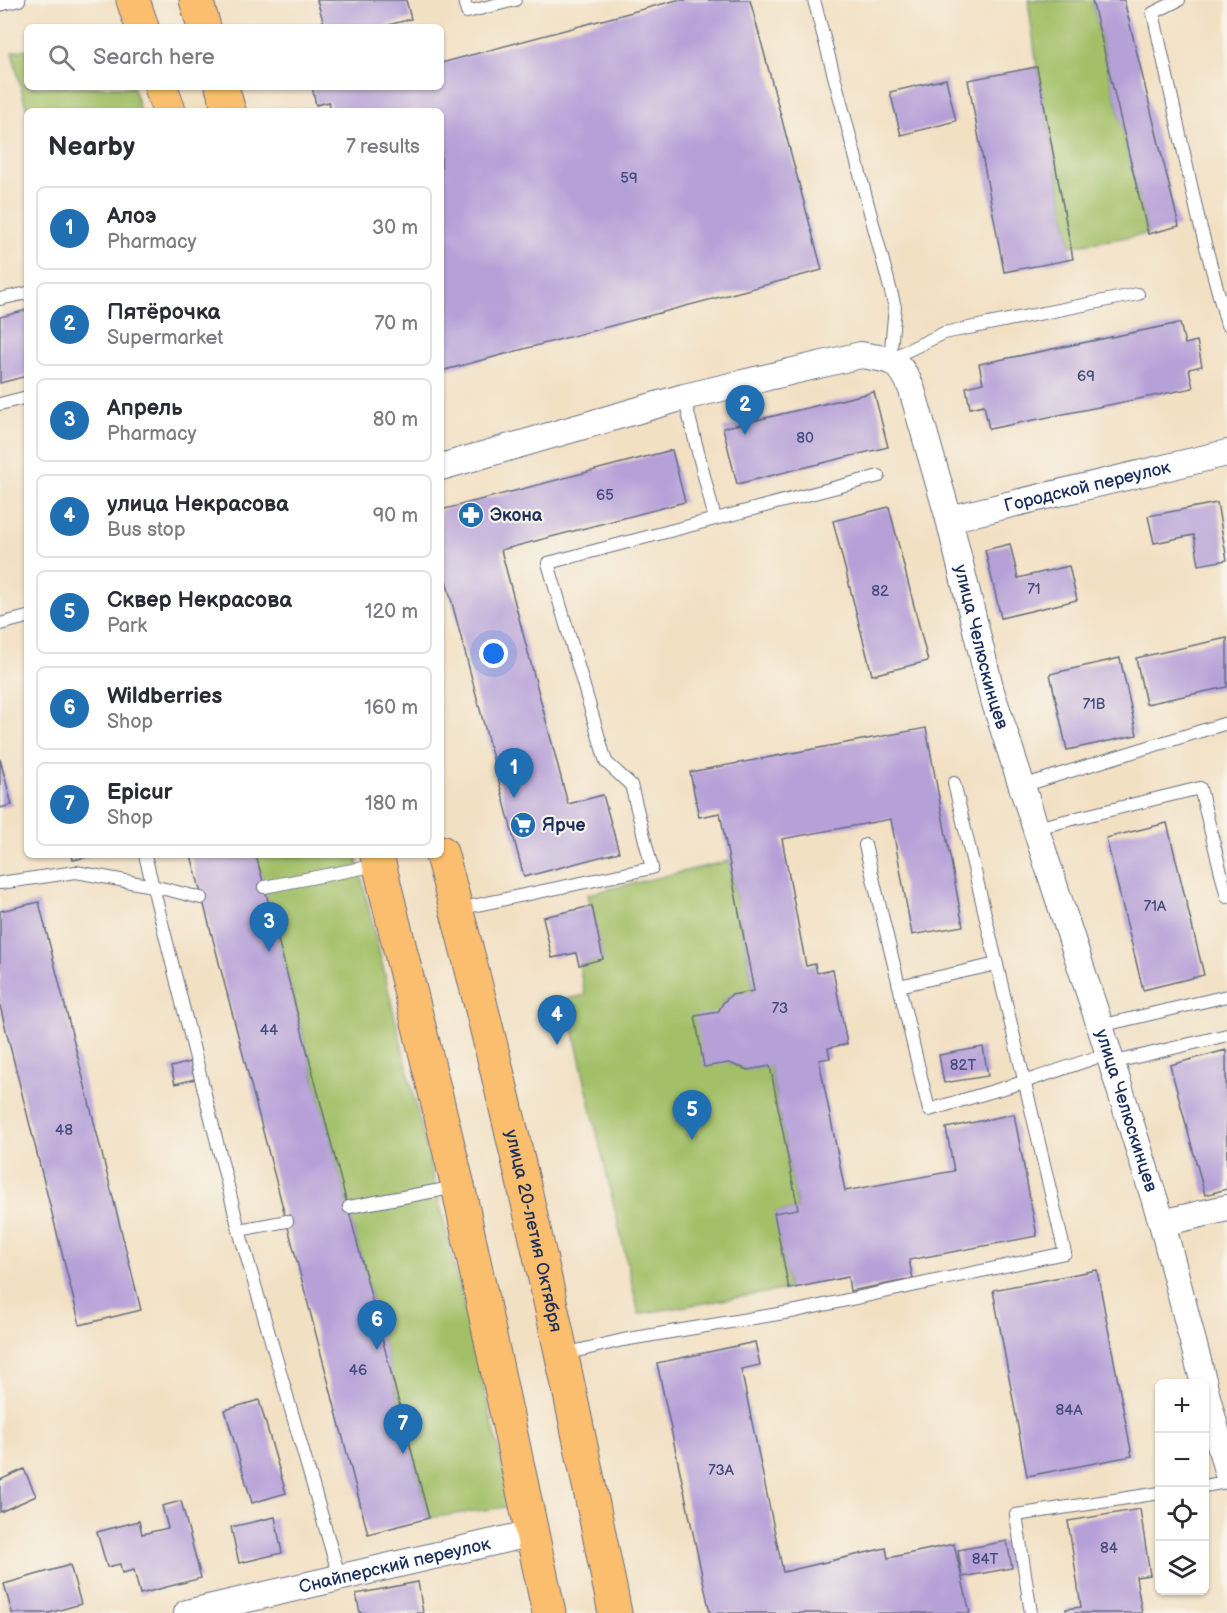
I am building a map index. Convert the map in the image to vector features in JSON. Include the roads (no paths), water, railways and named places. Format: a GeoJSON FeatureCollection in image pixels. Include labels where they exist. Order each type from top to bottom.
{"type":"FeatureCollection","features":[{"type":"Feature","properties":{"kind":"main road"},"geometry":{"type":"LineString","coordinates":[[133,0],[141,24]]}},
{"type":"Feature","properties":{"kind":"main road"},"geometry":{"type":"LineString","coordinates":[[196,0],[203,24]]}},
{"type":"Feature","properties":{"kind":"main road"},"geometry":{"type":"LineString","coordinates":[[162,90],[168,108]]}},
{"type":"Feature","properties":{"kind":"main road"},"geometry":{"type":"LineString","coordinates":[[223,90],[228,108]]}},
{"type":"Feature","properties":{"kind":"main road","name":"улица 20-летия Октября"},"geometry":{"type":"LineString","coordinates":[[443,858],[496,1066],[563,1354],[615,1613]]}},
{"type":"Feature","properties":{"kind":"main road"},"geometry":{"type":"LineString","coordinates":[[378,860],[458,1186],[549,1613]]}},
{"type":"Feature","properties":{"kind":"street"},"geometry":{"type":"LineString","coordinates":[[444,466],[684,397],[861,355],[890,359]]}},
{"type":"Feature","properties":{"kind":"street","name":"улица Челюскинцев"},"geometry":{"type":"LineString","coordinates":[[890,359],[905,372],[912,390],[949,519],[991,691],[1162,1223],[1202,1379]]}},
{"type":"Feature","properties":{"kind":"street","name":"Городской переулок"},"geometry":{"type":"LineString","coordinates":[[949,519],[1226,450]]}},
{"type":"Feature","properties":{"kind":"street"},"geometry":{"type":"LineString","coordinates":[[1162,1223],[1227,1208]]}},
{"type":"Feature","properties":{"kind":"street","name":"улица Челюскинцев"},"geometry":{"type":"LineString","coordinates":[[1209,1404],[1227,1471]]}},
{"type":"Feature","properties":{"kind":"street","name":"Снайперский переулок"},"geometry":{"type":"LineString","coordinates":[[187,1613],[533,1533]]}},
{"type":"Feature","properties":{"kind":"lane"},"geometry":{"type":"LineString","coordinates":[[0,5],[19,0]]}},
{"type":"Feature","properties":{"kind":"lane"},"geometry":{"type":"LineString","coordinates":[[464,0],[467,12],[515,0]]}},
{"type":"Feature","properties":{"kind":"lane"},"geometry":{"type":"LineString","coordinates":[[814,0],[895,307],[890,359]]}},
{"type":"Feature","properties":{"kind":"lane"},"geometry":{"type":"LineString","coordinates":[[1179,0],[1154,13],[1199,221],[1227,325]]}},
{"type":"Feature","properties":{"kind":"lane"},"geometry":{"type":"LineString","coordinates":[[0,299],[24,294]]}},
{"type":"Feature","properties":{"kind":"lane"},"geometry":{"type":"LineString","coordinates":[[890,359],[944,333],[1138,294]]}},
{"type":"Feature","properties":{"kind":"lane"},"geometry":{"type":"LineString","coordinates":[[684,397],[715,519]]}},
{"type":"Feature","properties":{"kind":"lane"},"geometry":{"type":"LineString","coordinates":[[0,404],[24,398]]}},
{"type":"Feature","properties":{"kind":"lane"},"geometry":{"type":"LineString","coordinates":[[457,909],[652,868],[631,785],[606,762],[548,563],[879,476]]}},
{"type":"Feature","properties":{"kind":"lane"},"geometry":{"type":"LineString","coordinates":[[0,624],[24,618]]}},
{"type":"Feature","properties":{"kind":"lane"},"geometry":{"type":"LineString","coordinates":[[1022,786],[1227,723]]}},
{"type":"Feature","properties":{"kind":"lane"},"geometry":{"type":"LineString","coordinates":[[563,1354],[623,1340],[796,1311],[1065,1253],[954,783]]}},
{"type":"Feature","properties":{"kind":"lane"},"geometry":{"type":"LineString","coordinates":[[1036,828],[1200,788],[1227,897]]}},
{"type":"Feature","properties":{"kind":"lane"},"geometry":{"type":"LineString","coordinates":[[865,844],[929,1110],[1110,1058],[1227,1035]]}},
{"type":"Feature","properties":{"kind":"lane"},"geometry":{"type":"LineString","coordinates":[[146,858],[239,1230],[340,1579]]}},
{"type":"Feature","properties":{"kind":"lane"},"geometry":{"type":"LineString","coordinates":[[264,887],[378,860]]}},
{"type":"Feature","properties":{"kind":"lane"},"geometry":{"type":"LineString","coordinates":[[0,883],[76,872],[153,886],[201,898]]}},
{"type":"Feature","properties":{"kind":"lane"},"geometry":{"type":"LineString","coordinates":[[899,986],[997,964]]}},
{"type":"Feature","properties":{"kind":"lane"},"geometry":{"type":"LineString","coordinates":[[1100,1026],[1227,996]]}},
{"type":"Feature","properties":{"kind":"lane"},"geometry":{"type":"LineString","coordinates":[[349,1207],[458,1186]]}},
{"type":"Feature","properties":{"kind":"lane"},"geometry":{"type":"LineString","coordinates":[[239,1230],[287,1221]]}},
{"type":"Feature","properties":{"kind":"lane"},"geometry":{"type":"LineString","coordinates":[[1209,1485],[1227,1482]]}},
{"type":"Feature","properties":{"kind":"lane"},"geometry":{"type":"LineString","coordinates":[[1031,1613],[1016,1515],[1155,1494]]}},
{"type":"Feature","properties":{"kind":"place","name":"Пятёрочка"},"geometry":{"type":"Point","coordinates":[745,435]}},
{"type":"Feature","properties":{"kind":"place","name":"Экона"},"geometry":{"type":"Point","coordinates":[471,515]}},
{"type":"Feature","properties":{"kind":"place","name":"Алоэ"},"geometry":{"type":"Point","coordinates":[514,798]}},
{"type":"Feature","properties":{"kind":"place","name":"Ярче"},"geometry":{"type":"Point","coordinates":[523,825]}},
{"type":"Feature","properties":{"kind":"place","name":"Апрель"},"geometry":{"type":"Point","coordinates":[269,952]}},
{"type":"Feature","properties":{"kind":"place","name":"улица Некрасова"},"geometry":{"type":"Point","coordinates":[557,1045]}},
{"type":"Feature","properties":{"kind":"place","name":"Сквер Некрасова"},"geometry":{"type":"Point","coordinates":[692,1140]}},
{"type":"Feature","properties":{"kind":"place","name":"Wildberries"},"geometry":{"type":"Point","coordinates":[377,1350]}},
{"type":"Feature","properties":{"kind":"place","name":"Epicur"},"geometry":{"type":"Point","coordinates":[403,1454]}}]}
